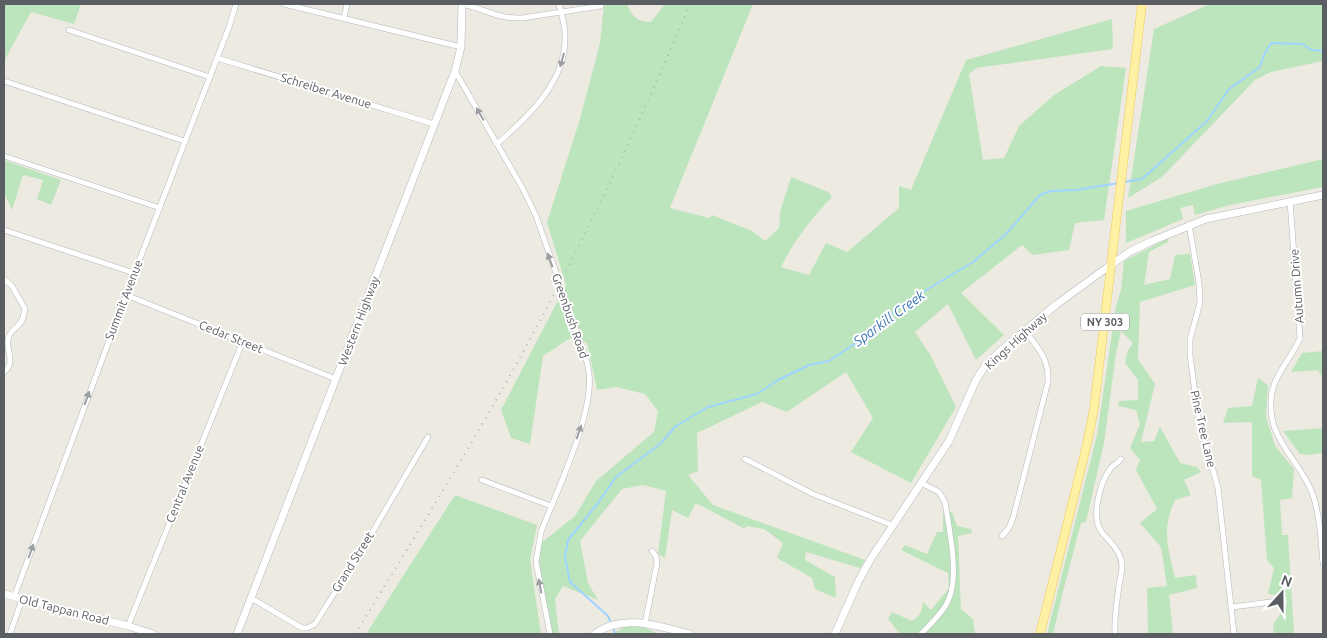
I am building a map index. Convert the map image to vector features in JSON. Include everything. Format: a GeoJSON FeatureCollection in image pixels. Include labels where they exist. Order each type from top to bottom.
{"type":"FeatureCollection","features":[{"type":"Feature","properties":{"kind":"main road","name":"NY 303"},"geometry":{"type":"LineString","coordinates":[[1040,634],[1092,422],[1142,4]]}},
{"type":"Feature","properties":{"kind":"street","name":"Summit Avenue"},"geometry":{"type":"LineString","coordinates":[[14,597],[236,4]]}},
{"type":"Feature","properties":{"kind":"street"},"geometry":{"type":"LineString","coordinates":[[284,4],[461,46]]}},
{"type":"Feature","properties":{"kind":"street"},"geometry":{"type":"LineString","coordinates":[[344,18],[347,4]]}},
{"type":"Feature","properties":{"kind":"street"},"geometry":{"type":"LineString","coordinates":[[462,4],[473,6],[499,17],[511,19],[601,6]]}},
{"type":"Feature","properties":{"kind":"street","name":"Western Highway"},"geometry":{"type":"LineString","coordinates":[[238,634],[455,71],[461,46],[462,4]]}},
{"type":"Feature","properties":{"kind":"street"},"geometry":{"type":"LineString","coordinates":[[497,144],[535,108],[549,90],[559,72],[564,51],[565,33],[560,4]]}},
{"type":"Feature","properties":{"kind":"street"},"geometry":{"type":"LineString","coordinates":[[69,30],[210,77]]}},
{"type":"Feature","properties":{"kind":"street","name":"Schreiber Avenue"},"geometry":{"type":"LineString","coordinates":[[217,58],[434,124]]}},
{"type":"Feature","properties":{"kind":"street","name":"Greenbush Road"},"geometry":{"type":"LineString","coordinates":[[455,71],[524,189],[536,216],[584,352],[589,374],[588,398],[581,424],[541,532],[537,548],[536,562],[550,634]]}},
{"type":"Feature","properties":{"kind":"street"},"geometry":{"type":"LineString","coordinates":[[4,82],[184,141]]}},
{"type":"Feature","properties":{"kind":"street"},"geometry":{"type":"LineString","coordinates":[[4,156],[160,208]]}},
{"type":"Feature","properties":{"kind":"street","name":"Kings Highway"},"geometry":{"type":"LineString","coordinates":[[834,634],[858,582],[892,526],[949,441],[976,380],[985,366],[1057,304],[1131,251],[1189,224],[1206,219],[1323,195]]}},
{"type":"Feature","properties":{"kind":"street","name":"Autumn Drive"},"geometry":{"type":"LineString","coordinates":[[1290,201],[1300,338],[1272,389],[1270,406],[1273,424],[1280,442],[1303,475],[1312,493],[1318,511],[1323,563]]}},
{"type":"Feature","properties":{"kind":"street","name":"Pine Tree Lane"},"geometry":{"type":"LineString","coordinates":[[1189,224],[1199,284],[1200,303],[1190,339],[1190,354],[1198,416],[1218,488],[1234,634]]}},
{"type":"Feature","properties":{"kind":"street"},"geometry":{"type":"LineString","coordinates":[[4,230],[134,273]]}},
{"type":"Feature","properties":{"kind":"street"},"geometry":{"type":"LineString","coordinates":[[4,279],[12,286],[25,309],[22,322],[10,333],[8,342],[11,362],[4,372]]}},
{"type":"Feature","properties":{"kind":"street","name":"Cedar Street"},"geometry":{"type":"LineString","coordinates":[[126,295],[336,379]]}},
{"type":"Feature","properties":{"kind":"street"},"geometry":{"type":"LineString","coordinates":[[1002,536],[1009,528],[1013,518],[1048,382],[1049,371],[1046,360],[1025,331]]}},
{"type":"Feature","properties":{"kind":"street","name":"Central Avenue"},"geometry":{"type":"LineString","coordinates":[[128,626],[243,341]]}},
{"type":"Feature","properties":{"kind":"street","name":"Grand Street"},"geometry":{"type":"LineString","coordinates":[[251,598],[302,628],[307,628],[314,624],[372,533],[428,436]]}},
{"type":"Feature","properties":{"kind":"street"},"geometry":{"type":"LineString","coordinates":[[745,459],[814,494],[892,526]]}},
{"type":"Feature","properties":{"kind":"street"},"geometry":{"type":"LineString","coordinates":[[1116,634],[1114,622],[1122,567],[1120,555],[1113,543],[1101,530],[1096,520],[1103,481],[1110,468],[1121,460]]}},
{"type":"Feature","properties":{"kind":"street"},"geometry":{"type":"LineString","coordinates":[[482,480],[551,506]]}},
{"type":"Feature","properties":{"kind":"street"},"geometry":{"type":"LineString","coordinates":[[921,483],[939,492],[945,502],[954,572],[953,588],[948,603],[922,634]]}},
{"type":"Feature","properties":{"kind":"street"},"geometry":{"type":"LineString","coordinates":[[645,624],[657,563],[656,556],[652,551]]}},
{"type":"Feature","properties":{"kind":"street","name":"Old Tappan Road"},"geometry":{"type":"LineString","coordinates":[[4,594],[153,634]]}},
{"type":"Feature","properties":{"kind":"street"},"geometry":{"type":"LineString","coordinates":[[10,634],[22,599]]}},
{"type":"Feature","properties":{"kind":"street"},"geometry":{"type":"LineString","coordinates":[[1232,607],[1279,601]]}},
{"type":"Feature","properties":{"kind":"street"},"geometry":{"type":"LineString","coordinates":[[595,634],[612,624],[629,622],[689,634]]}},
{"type":"Feature","properties":{"kind":"green space"},"geometry":{"type":"Polygon","coordinates":[[[4,4],[81,4],[74,24],[31,12],[4,61],[4,4]]]}},
{"type":"Feature","properties":{"kind":"green space"},"geometry":{"type":"Polygon","coordinates":[[[604,4],[627,4],[636,18],[651,22],[665,4],[753,4],[670,208],[709,218],[712,215],[752,231],[765,241],[779,228],[780,212],[791,177],[828,192],[832,197],[804,230],[781,267],[809,275],[826,243],[847,252],[899,208],[899,186],[911,190],[966,60],[1112,19],[1113,49],[976,68],[969,74],[983,160],[1004,158],[1019,126],[1054,95],[1101,66],[1126,68],[1104,220],[1075,223],[1069,250],[1033,255],[1022,245],[961,293],[1004,335],[976,360],[948,304],[915,332],[931,356],[956,407],[911,483],[851,452],[873,418],[846,372],[787,412],[762,402],[697,433],[698,471],[688,475],[713,505],[865,560],[860,568],[806,552],[805,560],[835,577],[836,598],[815,589],[812,578],[777,558],[783,543],[764,529],[746,526],[745,529],[696,503],[688,518],[672,510],[665,558],[658,554],[666,491],[643,485],[622,489],[580,541],[588,583],[598,600],[563,586],[555,599],[559,634],[552,634],[539,564],[541,543],[575,516],[596,481],[654,432],[658,411],[645,394],[616,387],[597,390],[587,343],[572,337],[543,356],[530,444],[511,438],[501,410],[566,285],[547,222],[580,119],[600,43],[604,4]]]}},
{"type":"Feature","properties":{"kind":"green space"},"geometry":{"type":"Polygon","coordinates":[[[1210,4],[1323,4],[1323,61],[1271,72],[1255,80],[1162,177],[1128,198],[1154,29],[1210,4]]]}},
{"type":"Feature","properties":{"kind":"green space"},"geometry":{"type":"Polygon","coordinates":[[[1323,159],[1323,187],[1230,205],[1195,215],[1193,205],[1180,208],[1183,219],[1126,243],[1126,211],[1217,184],[1323,159]]]}},
{"type":"Feature","properties":{"kind":"green space"},"geometry":{"type":"Polygon","coordinates":[[[4,160],[61,180],[51,205],[37,199],[43,180],[23,175],[12,210],[4,193],[4,160]]]}},
{"type":"Feature","properties":{"kind":"green space"},"geometry":{"type":"Polygon","coordinates":[[[1168,238],[1168,242],[1149,252],[1144,285],[1170,279],[1175,255],[1190,254],[1195,285],[1140,302],[1138,359],[1155,384],[1141,442],[1154,441],[1160,427],[1180,463],[1197,467],[1201,472],[1184,480],[1191,495],[1175,500],[1168,520],[1167,530],[1168,548],[1175,578],[1196,575],[1197,588],[1169,595],[1173,634],[1148,634],[1147,588],[1167,586],[1161,547],[1140,523],[1157,509],[1136,470],[1140,460],[1130,448],[1140,424],[1136,410],[1118,406],[1119,401],[1138,400],[1138,380],[1125,363],[1128,350],[1133,343],[1121,331],[1116,353],[1104,443],[1086,522],[1081,523],[1053,634],[1047,634],[1097,435],[1124,261],[1168,238]]]}},
{"type":"Feature","properties":{"kind":"green space"},"geometry":{"type":"Polygon","coordinates":[[[1323,351],[1323,378],[1318,370],[1291,372],[1302,353],[1323,351]]]}},
{"type":"Feature","properties":{"kind":"green space"},"geometry":{"type":"Polygon","coordinates":[[[1258,378],[1268,385],[1266,416],[1275,446],[1294,469],[1292,498],[1280,500],[1282,535],[1288,535],[1294,634],[1274,634],[1273,625],[1287,604],[1286,597],[1268,594],[1274,568],[1267,560],[1261,480],[1252,476],[1252,422],[1223,423],[1228,408],[1252,406],[1258,378]]]}},
{"type":"Feature","properties":{"kind":"green space"},"geometry":{"type":"Polygon","coordinates":[[[1323,428],[1323,453],[1308,455],[1300,454],[1283,431],[1323,428]]]}},
{"type":"Feature","properties":{"kind":"green space"},"geometry":{"type":"Polygon","coordinates":[[[455,495],[537,525],[530,560],[541,634],[366,634],[455,495]]]}},
{"type":"Feature","properties":{"kind":"green space"},"geometry":{"type":"Polygon","coordinates":[[[952,512],[957,526],[971,529],[972,533],[958,536],[961,609],[973,619],[975,634],[900,634],[888,619],[892,612],[912,621],[920,613],[923,602],[931,610],[949,588],[948,573],[901,550],[905,545],[927,554],[937,532],[943,532],[943,513],[952,512]]]}},
{"type":"Feature","properties":{"kind":"green space"},"geometry":{"type":"Polygon","coordinates":[[[626,626],[645,628],[659,634],[612,634],[626,626]]]}},
{"type":"Feature","properties":{"kind":"waterway","name":"Sparkill Creek"},"geometry":{"type":"LineString","coordinates":[[1124,182],[1142,179],[1207,121],[1229,89],[1260,67],[1271,43],[1302,44],[1312,50],[1323,51]]}},
{"type":"Feature","properties":{"kind":"waterway","name":"Sparkill Creek"},"geometry":{"type":"LineString","coordinates":[[611,623],[608,616],[570,582],[565,557],[568,540],[616,477],[660,444],[676,426],[708,407],[757,394],[778,380],[809,365],[829,361],[868,335],[903,304],[973,262],[1006,234],[1040,195],[1051,191],[1076,190],[1119,183]]}},
{"type":"Feature","properties":{"kind":"waterway","name":"Sparkill Creek"},"geometry":{"type":"LineString","coordinates":[[613,627],[615,634]]}},
{"type":"Feature","properties":{"kind":"railway"},"geometry":{"type":"LineString","coordinates":[[355,634],[467,450],[554,294],[625,150],[690,4]]}}]}
